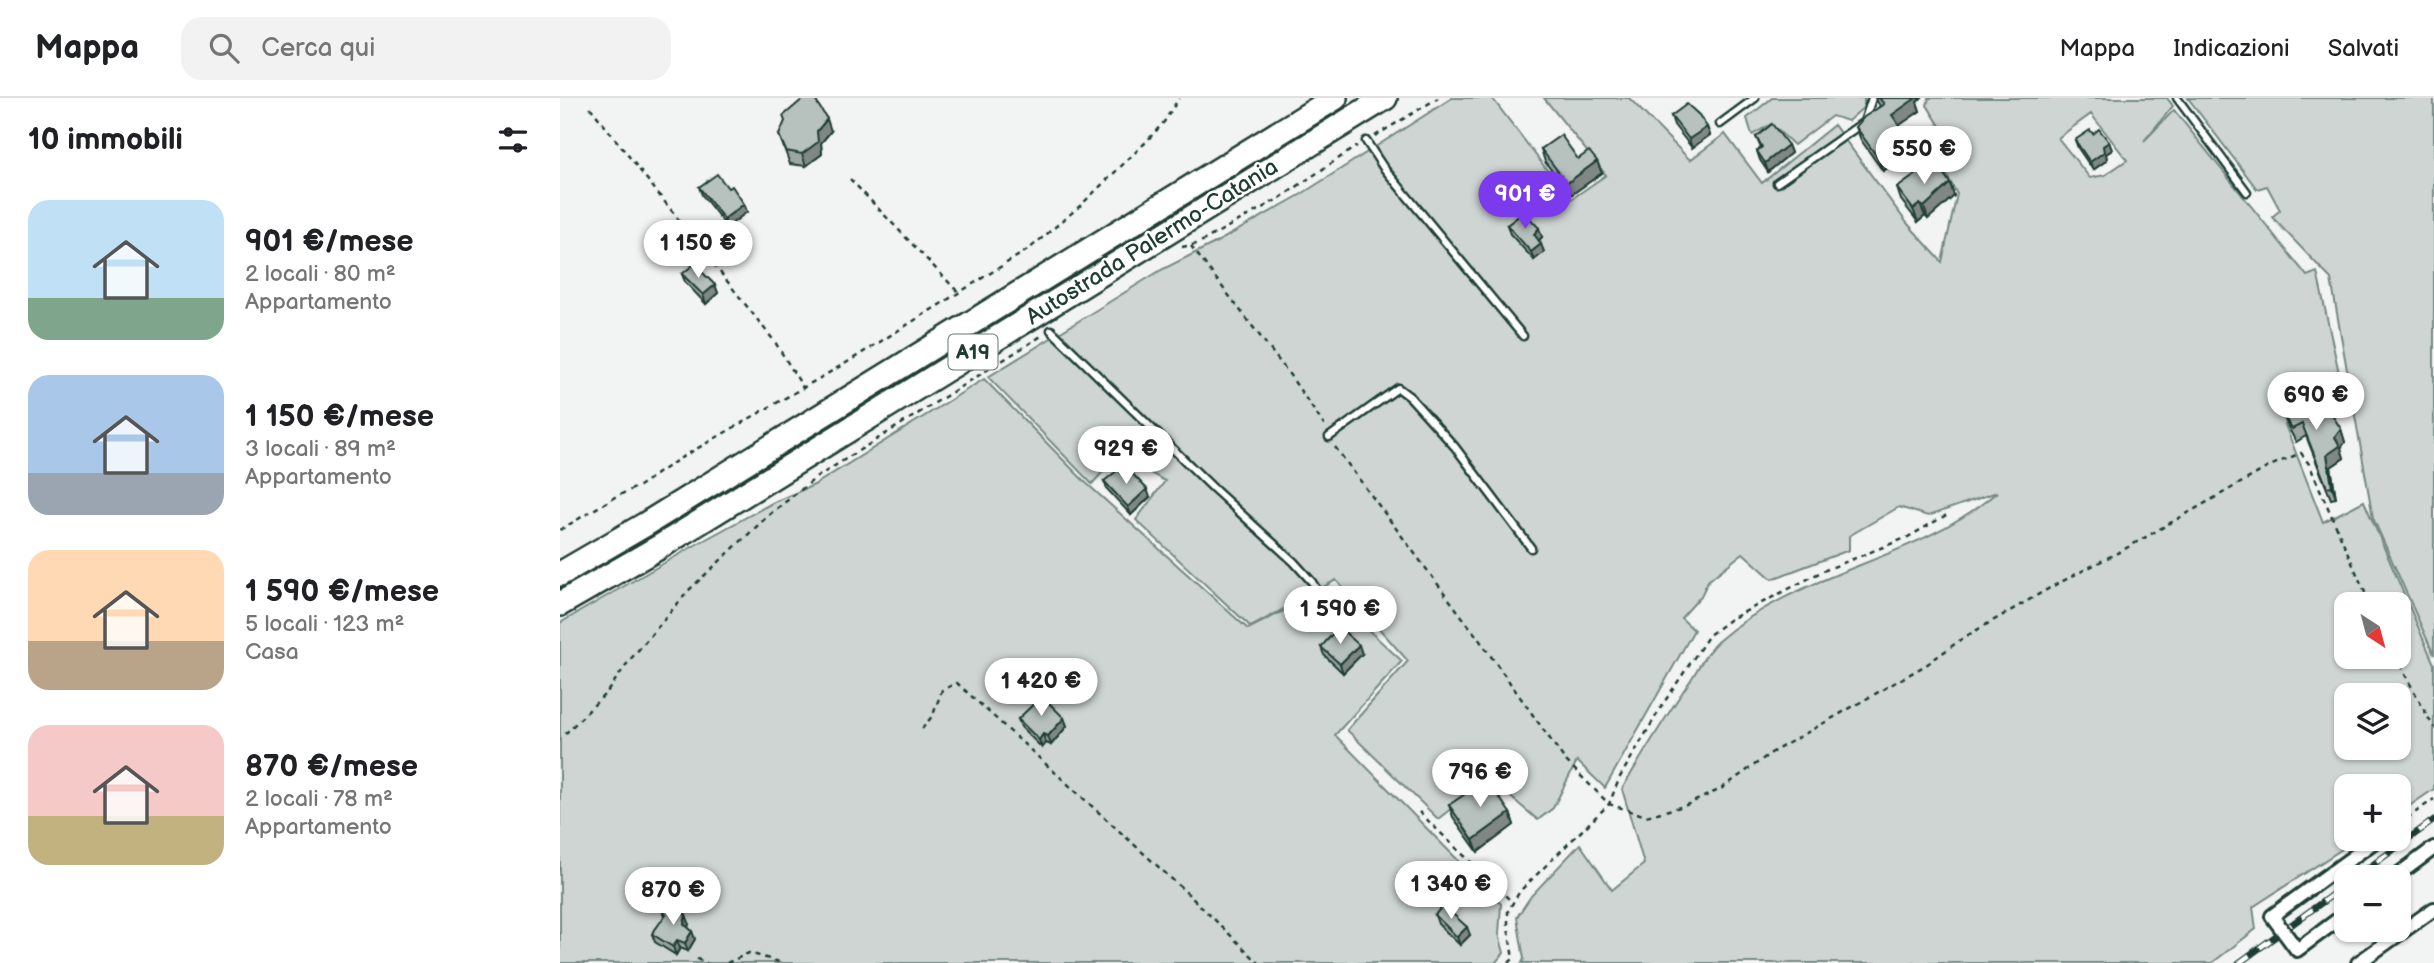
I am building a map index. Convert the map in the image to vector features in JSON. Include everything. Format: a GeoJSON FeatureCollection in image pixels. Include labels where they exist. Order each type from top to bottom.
{"type":"FeatureCollection","features":[{"type":"Feature","properties":{"kind":"highway","name":"Autostrada Palermo-Catania"},"geometry":{"type":"LineString","coordinates":[[560,574],[646,524],[1335,98]]}},
{"type":"Feature","properties":{"kind":"highway","name":"Autostrada Palermo-Catania"},"geometry":{"type":"LineString","coordinates":[[560,604],[661,546],[1385,98]]}},
{"type":"Feature","properties":{"kind":"street"},"geometry":{"type":"LineString","coordinates":[[2411,865],[2434,848]]}},
{"type":"Feature","properties":{"kind":"street"},"geometry":{"type":"LineString","coordinates":[[2342,865],[2361,851]]}},
{"type":"Feature","properties":{"kind":"street"},"geometry":{"type":"LineString","coordinates":[[2334,871],[2272,916],[2297,950],[2334,923]]}},
{"type":"Feature","properties":{"kind":"street"},"geometry":{"type":"LineString","coordinates":[[2358,963],[2434,909]]}},
{"type":"Feature","properties":{"kind":"lane"},"geometry":{"type":"LineString","coordinates":[[1720,124],[1755,98]]}},
{"type":"Feature","properties":{"kind":"lane"},"geometry":{"type":"LineString","coordinates":[[1777,183],[1864,122],[1872,98]]}},
{"type":"Feature","properties":{"kind":"lane"},"geometry":{"type":"LineString","coordinates":[[2177,98],[2247,192]]}},
{"type":"Feature","properties":{"kind":"lane"},"geometry":{"type":"LineString","coordinates":[[1366,141],[1383,167],[1523,336]]}},
{"type":"Feature","properties":{"kind":"lane"},"geometry":{"type":"LineString","coordinates":[[1051,330],[1214,489],[1294,562],[1312,582],[1337,623]]}},
{"type":"Feature","properties":{"kind":"lane"},"geometry":{"type":"LineString","coordinates":[[1329,437],[1398,388],[1410,397],[1455,447],[1531,548]]}},
{"type":"Feature","properties":{"kind":"path"},"geometry":{"type":"LineString","coordinates":[[560,530],[639,486],[679,458],[804,389],[1029,249],[1080,206],[1145,143],[1164,122],[1179,98]]}},
{"type":"Feature","properties":{"kind":"path"},"geometry":{"type":"LineString","coordinates":[[1178,248],[1197,244],[1280,198],[1366,141],[1438,98]]}},
{"type":"Feature","properties":{"kind":"path"},"geometry":{"type":"LineString","coordinates":[[590,107],[775,342],[804,389]]}},
{"type":"Feature","properties":{"kind":"path"},"geometry":{"type":"LineString","coordinates":[[850,179],[959,293]]}},
{"type":"Feature","properties":{"kind":"path"},"geometry":{"type":"LineString","coordinates":[[1191,246],[1289,374],[1329,437],[1478,638],[1564,760],[1609,804],[1646,816],[1684,806],[1721,789],[1771,752],[1926,665],[1964,638],[2272,465],[2301,453],[2309,464],[2365,592]]}},
{"type":"Feature","properties":{"kind":"path"},"geometry":{"type":"LineString","coordinates":[[565,734],[607,692],[629,661],[690,589],[770,514],[817,477],[1051,330]]}},
{"type":"Feature","properties":{"kind":"path"},"geometry":{"type":"LineString","coordinates":[[1509,963],[1513,959],[1508,911],[1520,891],[1609,804],[1620,777],[1663,704],[1709,635],[1729,620],[1823,571],[1908,537],[1950,513]]}},
{"type":"Feature","properties":{"kind":"path"},"geometry":{"type":"LineString","coordinates":[[2402,669],[2434,727]]}},
{"type":"Feature","properties":{"kind":"path"},"geometry":{"type":"LineString","coordinates":[[922,729],[933,715],[942,690],[957,683],[1186,892],[1259,963]]}},
{"type":"Feature","properties":{"kind":"path"},"geometry":{"type":"LineString","coordinates":[[2411,815],[2434,799]]}},
{"type":"Feature","properties":{"kind":"path"},"geometry":{"type":"LineString","coordinates":[[1419,811],[1513,903]]}},
{"type":"Feature","properties":{"kind":"path"},"geometry":{"type":"LineString","coordinates":[[727,963],[749,953],[783,963]]}},
{"type":"Feature","properties":{"kind":"path"},"geometry":{"type":"LineString","coordinates":[[696,959],[707,963]]}},
{"type":"Feature","properties":{"kind":"shaded area"},"geometry":{"type":"Polygon","coordinates":[[[1452,98],[1492,98],[1570,200],[1606,175],[1544,98],[1629,98],[1690,160],[1725,134],[1762,183],[1834,125],[1907,223],[1942,262],[1957,194],[1930,145],[1943,131],[1927,105],[1929,98],[2167,98],[2173,106],[2144,141],[2174,110],[2307,276],[2317,272],[2344,396],[2285,425],[2323,522],[2364,501],[2403,592],[2334,592],[2334,669],[2411,669],[2412,613],[2434,664],[2434,789],[2411,805],[2411,774],[2334,774],[2334,851],[2339,851],[2253,907],[2256,929],[2212,963],[1522,963],[1524,959],[1517,917],[1531,896],[1580,844],[1612,890],[1644,864],[1622,789],[1702,661],[1717,642],[1749,618],[1784,598],[1930,535],[1965,516],[1997,492],[1928,516],[1899,507],[1849,536],[1849,550],[1772,579],[1743,553],[1708,581],[1701,596],[1681,618],[1694,630],[1605,788],[1577,761],[1553,808],[1538,820],[1489,779],[1438,819],[1347,730],[1408,661],[1336,580],[1251,627],[1136,520],[1165,481],[1118,455],[1092,484],[988,377],[1161,270],[1300,195],[1452,98]],[[2091,114],[2058,138],[2090,178],[2105,175],[2127,160],[2091,114]]]}},
{"type":"Feature","properties":{"kind":"shaded area"},"geometry":{"type":"Polygon","coordinates":[[[1772,98],[1864,98],[1864,107],[1848,121],[1832,116],[1794,145],[1771,124],[1752,135],[1747,118],[1772,98]]]}},
{"type":"Feature","properties":{"kind":"shaded area"},"geometry":{"type":"Polygon","coordinates":[[[2188,98],[2434,98],[2434,655],[2412,606],[2412,592],[2406,592],[2373,518],[2331,279],[2272,217],[2280,210],[2267,186],[2257,189],[2188,98]]]}},
{"type":"Feature","properties":{"kind":"shaded area"},"geometry":{"type":"Polygon","coordinates":[[[984,379],[1084,481],[1248,629],[1325,590],[1402,661],[1335,735],[1501,904],[1499,934],[1504,953],[1495,963],[560,963],[560,623],[774,502],[814,485],[984,379]]]}},
{"type":"Feature","properties":{"kind":"building"},"geometry":{"type":"Polygon","coordinates":[[[804,98],[814,98],[827,119],[817,131],[818,142],[802,154],[786,151],[779,135],[785,121],[783,116],[804,98]]]}},
{"type":"Feature","properties":{"kind":"building"},"geometry":{"type":"Polygon","coordinates":[[[1879,98],[1916,98],[1892,115],[1908,138],[1878,158],[1856,127],[1864,117],[1884,104],[1879,98]]]}},
{"type":"Feature","properties":{"kind":"building"},"geometry":{"type":"Polygon","coordinates":[[[1687,104],[1707,127],[1689,139],[1671,116],[1687,104]]]}},
{"type":"Feature","properties":{"kind":"building"},"geometry":{"type":"Polygon","coordinates":[[[1772,124],[1788,145],[1765,163],[1757,151],[1762,147],[1756,137],[1772,124]]]}},
{"type":"Feature","properties":{"kind":"building"},"geometry":{"type":"Polygon","coordinates":[[[2099,129],[2109,142],[2103,146],[2104,152],[2090,162],[2075,140],[2090,130],[2093,134],[2099,129]]]}},
{"type":"Feature","properties":{"kind":"building"},"geometry":{"type":"Polygon","coordinates":[[[1561,135],[1578,159],[1589,151],[1597,161],[1567,183],[1541,149],[1561,135]]]}},
{"type":"Feature","properties":{"kind":"building"},"geometry":{"type":"Polygon","coordinates":[[[1935,161],[1950,183],[1924,207],[1920,204],[1913,209],[1897,188],[1935,161]]]}},
{"type":"Feature","properties":{"kind":"building"},"geometry":{"type":"Polygon","coordinates":[[[717,174],[728,188],[732,186],[744,204],[724,219],[699,187],[717,174]]]}},
{"type":"Feature","properties":{"kind":"building"},"geometry":{"type":"Polygon","coordinates":[[[1524,212],[1539,228],[1534,234],[1541,244],[1531,252],[1507,225],[1524,212]]]}},
{"type":"Feature","properties":{"kind":"building"},"geometry":{"type":"Polygon","coordinates":[[[694,264],[715,285],[703,295],[682,274],[694,264]]]}},
{"type":"Feature","properties":{"kind":"building"},"geometry":{"type":"Polygon","coordinates":[[[2296,389],[2313,418],[2329,410],[2341,429],[2335,437],[2340,446],[2327,455],[2332,486],[2327,487],[2302,424],[2292,429],[2283,415],[2296,409],[2289,392],[2296,389]]]}},
{"type":"Feature","properties":{"kind":"building"},"geometry":{"type":"Polygon","coordinates":[[[1124,465],[1147,489],[1128,507],[1104,481],[1124,465]]]}},
{"type":"Feature","properties":{"kind":"building"},"geometry":{"type":"Polygon","coordinates":[[[1339,627],[1359,645],[1340,664],[1321,647],[1339,627]]]}},
{"type":"Feature","properties":{"kind":"building"},"geometry":{"type":"Polygon","coordinates":[[[1042,696],[1064,718],[1048,736],[1043,734],[1039,740],[1018,719],[1042,696]]]}},
{"type":"Feature","properties":{"kind":"building"},"geometry":{"type":"Polygon","coordinates":[[[1487,779],[1510,813],[1473,840],[1449,805],[1487,779]]]}},
{"type":"Feature","properties":{"kind":"building"},"geometry":{"type":"Polygon","coordinates":[[[670,903],[686,915],[684,924],[692,931],[685,943],[677,940],[673,947],[652,934],[670,903]]]}},
{"type":"Feature","properties":{"kind":"building"},"geometry":{"type":"Polygon","coordinates":[[[1443,905],[1467,927],[1457,937],[1435,915],[1443,905]]]}},
{"type":"Feature","properties":{"kind":"railway"},"geometry":{"type":"LineString","coordinates":[[2372,865],[2434,820]]}},
{"type":"Feature","properties":{"kind":"railway"},"geometry":{"type":"LineString","coordinates":[[2239,963],[2334,894]]}}]}
